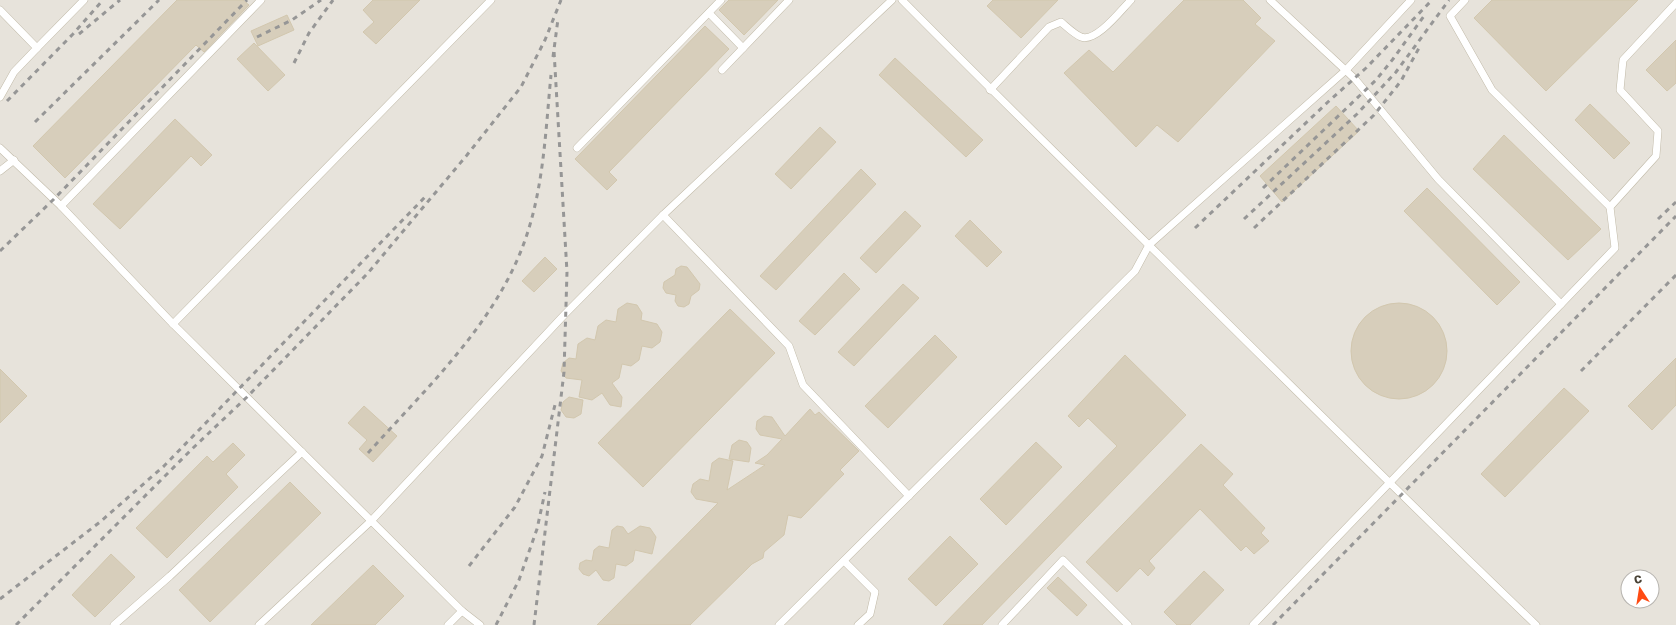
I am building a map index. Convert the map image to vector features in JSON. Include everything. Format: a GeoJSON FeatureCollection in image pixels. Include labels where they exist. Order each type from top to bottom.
{"type":"FeatureCollection","features":[{"type":"Feature","properties":{"kind":"lane"},"geometry":{"type":"LineString","coordinates":[[0,97],[14,72],[84,0]]}},
{"type":"Feature","properties":{"kind":"lane"},"geometry":{"type":"LineString","coordinates":[[61,206],[261,0]]}},
{"type":"Feature","properties":{"kind":"lane"},"geometry":{"type":"LineString","coordinates":[[173,324],[491,0]]}},
{"type":"Feature","properties":{"kind":"lane"},"geometry":{"type":"LineString","coordinates":[[577,148],[721,0]]}},
{"type":"Feature","properties":{"kind":"lane"},"geometry":{"type":"LineString","coordinates":[[722,70],[789,0]]}},
{"type":"Feature","properties":{"kind":"lane"},"geometry":{"type":"LineString","coordinates":[[259,625],[371,521],[565,314],[663,215],[892,0]]}},
{"type":"Feature","properties":{"kind":"lane"},"geometry":{"type":"LineString","coordinates":[[902,0],[990,90],[1149,245],[1388,483],[1536,625]]}},
{"type":"Feature","properties":{"kind":"lane"},"geometry":{"type":"LineString","coordinates":[[990,90],[1049,27],[1061,22],[1081,37],[1089,38],[1097,35],[1131,0]]}},
{"type":"Feature","properties":{"kind":"lane"},"geometry":{"type":"LineString","coordinates":[[1270,0],[1346,70],[1438,179],[1561,304]]}},
{"type":"Feature","properties":{"kind":"lane"},"geometry":{"type":"LineString","coordinates":[[779,625],[1135,271],[1149,245],[1346,70],[1411,0]]}},
{"type":"Feature","properties":{"kind":"lane"},"geometry":{"type":"LineString","coordinates":[[1253,625],[1615,248],[1610,207],[1492,90],[1450,16],[1465,0]]}},
{"type":"Feature","properties":{"kind":"lane"},"geometry":{"type":"LineString","coordinates":[[1610,207],[1656,156],[1658,131],[1620,90],[1623,60],[1676,3]]}},
{"type":"Feature","properties":{"kind":"lane"},"geometry":{"type":"LineString","coordinates":[[0,10],[37,48]]}},
{"type":"Feature","properties":{"kind":"lane"},"geometry":{"type":"LineString","coordinates":[[709,13],[743,48]]}},
{"type":"Feature","properties":{"kind":"lane"},"geometry":{"type":"LineString","coordinates":[[0,148],[61,206],[173,324],[371,521],[462,611],[480,625]]}},
{"type":"Feature","properties":{"kind":"lane"},"geometry":{"type":"LineString","coordinates":[[0,171],[14,160]]}},
{"type":"Feature","properties":{"kind":"lane"},"geometry":{"type":"LineString","coordinates":[[663,215],[789,346],[803,385],[909,496]]}},
{"type":"Feature","properties":{"kind":"lane"},"geometry":{"type":"LineString","coordinates":[[114,625],[176,570],[302,452]]}},
{"type":"Feature","properties":{"kind":"lane"},"geometry":{"type":"LineString","coordinates":[[1002,625],[1064,560],[1128,625]]}},
{"type":"Feature","properties":{"kind":"lane"},"geometry":{"type":"LineString","coordinates":[[844,561],[875,592],[870,614],[858,625]]}},
{"type":"Feature","properties":{"kind":"lane"},"geometry":{"type":"LineString","coordinates":[[448,625],[462,611]]}},
{"type":"Feature","properties":{"kind":"shaded area"},"geometry":{"type":"Polygon","coordinates":[[[0,0],[1676,0],[1676,625],[0,625],[0,0]]]}},
{"type":"Feature","properties":{"kind":"building"},"geometry":{"type":"Polygon","coordinates":[[[177,0],[243,0],[249,5],[204,52],[196,45],[65,178],[33,146],[177,0]]]}},
{"type":"Feature","properties":{"kind":"building"},"geometry":{"type":"Polygon","coordinates":[[[373,0],[420,0],[376,44],[363,32],[374,22],[363,10],[373,0]]]}},
{"type":"Feature","properties":{"kind":"building"},"geometry":{"type":"Polygon","coordinates":[[[729,0],[778,0],[744,35],[719,10],[729,0]]]}},
{"type":"Feature","properties":{"kind":"building"},"geometry":{"type":"Polygon","coordinates":[[[993,0],[1058,0],[1021,38],[987,6],[993,0]]]}},
{"type":"Feature","properties":{"kind":"building"},"geometry":{"type":"Polygon","coordinates":[[[1184,0],[1243,0],[1261,18],[1255,24],[1275,41],[1178,142],[1157,125],[1136,147],[1064,73],[1089,50],[1113,72],[1184,0]]]}},
{"type":"Feature","properties":{"kind":"building"},"geometry":{"type":"Polygon","coordinates":[[[1492,0],[1638,0],[1546,91],[1474,18],[1492,0]]]}},
{"type":"Feature","properties":{"kind":"building"},"geometry":{"type":"Polygon","coordinates":[[[287,15],[294,30],[258,46],[251,31],[287,15]]]}},
{"type":"Feature","properties":{"kind":"building"},"geometry":{"type":"Polygon","coordinates":[[[705,26],[729,49],[609,172],[617,180],[607,190],[575,159],[705,26]]]}},
{"type":"Feature","properties":{"kind":"building"},"geometry":{"type":"Polygon","coordinates":[[[1676,40],[1676,83],[1667,91],[1646,70],[1676,40]]]}},
{"type":"Feature","properties":{"kind":"building"},"geometry":{"type":"Polygon","coordinates":[[[254,43],[285,75],[268,91],[237,59],[254,43]]]}},
{"type":"Feature","properties":{"kind":"building"},"geometry":{"type":"Polygon","coordinates":[[[895,58],[983,140],[966,157],[879,75],[895,58]]]}},
{"type":"Feature","properties":{"kind":"building"},"geometry":{"type":"Polygon","coordinates":[[[1590,104],[1630,143],[1614,159],[1575,120],[1590,104]]]}},
{"type":"Feature","properties":{"kind":"building"},"geometry":{"type":"Polygon","coordinates":[[[1336,106],[1359,131],[1282,202],[1260,176],[1336,106]]]}},
{"type":"Feature","properties":{"kind":"building"},"geometry":{"type":"Polygon","coordinates":[[[175,119],[212,155],[201,166],[191,156],[120,229],[93,204],[175,119]]]}},
{"type":"Feature","properties":{"kind":"building"},"geometry":{"type":"Polygon","coordinates":[[[820,127],[836,142],[791,189],[775,174],[820,127]]]}},
{"type":"Feature","properties":{"kind":"building"},"geometry":{"type":"Polygon","coordinates":[[[1504,135],[1601,229],[1568,260],[1473,169],[1504,135]]]}},
{"type":"Feature","properties":{"kind":"building"},"geometry":{"type":"Polygon","coordinates":[[[861,169],[876,184],[776,290],[760,276],[861,169]]]}},
{"type":"Feature","properties":{"kind":"building"},"geometry":{"type":"Polygon","coordinates":[[[1427,188],[1520,282],[1497,305],[1404,211],[1427,188]]]}},
{"type":"Feature","properties":{"kind":"building"},"geometry":{"type":"Polygon","coordinates":[[[905,211],[921,226],[876,273],[860,258],[905,211]]]}},
{"type":"Feature","properties":{"kind":"building"},"geometry":{"type":"Polygon","coordinates":[[[970,220],[1002,252],[987,267],[955,236],[970,220]]]}},
{"type":"Feature","properties":{"kind":"building"},"geometry":{"type":"Polygon","coordinates":[[[545,257],[557,269],[534,292],[522,281],[545,257]]]}},
{"type":"Feature","properties":{"kind":"building"},"geometry":{"type":"Polygon","coordinates":[[[681,266],[687,267],[700,284],[699,290],[691,296],[689,304],[684,307],[678,306],[675,301],[676,295],[666,293],[663,288],[664,282],[675,275],[676,269],[681,266]]]}},
{"type":"Feature","properties":{"kind":"building"},"geometry":{"type":"Polygon","coordinates":[[[844,273],[860,289],[815,335],[799,321],[844,273]]]}},
{"type":"Feature","properties":{"kind":"building"},"geometry":{"type":"Polygon","coordinates":[[[903,284],[919,298],[854,366],[838,352],[903,284]]]}},
{"type":"Feature","properties":{"kind":"building"},"geometry":{"type":"Polygon","coordinates":[[[627,303],[637,305],[642,313],[641,320],[657,324],[662,332],[660,342],[652,348],[642,346],[639,360],[631,366],[622,364],[619,378],[612,383],[622,397],[621,407],[610,405],[602,393],[592,400],[579,397],[582,380],[566,378],[561,371],[563,363],[569,358],[576,359],[578,344],[587,338],[595,340],[598,326],[606,320],[616,322],[618,309],[627,303]]]}},
{"type":"Feature","properties":{"kind":"building"},"geometry":{"type":"Polygon","coordinates":[[[1399,303],[1417,307],[1426,311],[1433,317],[1439,324],[1443,333],[1447,351],[1443,369],[1439,378],[1433,385],[1426,391],[1417,395],[1399,399],[1381,395],[1372,391],[1365,385],[1359,378],[1355,369],[1351,351],[1355,333],[1359,324],[1365,317],[1372,311],[1381,307],[1399,303]]]}},
{"type":"Feature","properties":{"kind":"building"},"geometry":{"type":"Polygon","coordinates":[[[730,309],[775,353],[643,487],[598,443],[730,309]]]}},
{"type":"Feature","properties":{"kind":"building"},"geometry":{"type":"Polygon","coordinates":[[[935,335],[957,357],[888,428],[865,406],[935,335]]]}},
{"type":"Feature","properties":{"kind":"building"},"geometry":{"type":"Polygon","coordinates":[[[1125,355],[1186,415],[982,625],[943,625],[1117,446],[1088,418],[1079,427],[1068,416],[1125,355]]]}},
{"type":"Feature","properties":{"kind":"building"},"geometry":{"type":"Polygon","coordinates":[[[1676,358],[1676,405],[1652,430],[1628,406],[1676,358]]]}},
{"type":"Feature","properties":{"kind":"building"},"geometry":{"type":"Polygon","coordinates":[[[0,369],[27,396],[0,423],[0,369]]]}},
{"type":"Feature","properties":{"kind":"building"},"geometry":{"type":"Polygon","coordinates":[[[1564,388],[1589,411],[1505,497],[1481,474],[1564,388]]]}},
{"type":"Feature","properties":{"kind":"building"},"geometry":{"type":"Polygon","coordinates":[[[569,397],[583,400],[581,414],[574,418],[566,417],[561,410],[563,402],[569,397]]]}},
{"type":"Feature","properties":{"kind":"building"},"geometry":{"type":"Polygon","coordinates":[[[364,406],[397,436],[373,462],[359,449],[367,440],[348,423],[364,406]]]}},
{"type":"Feature","properties":{"kind":"building"},"geometry":{"type":"Polygon","coordinates":[[[810,409],[815,415],[819,412],[859,451],[840,470],[844,474],[801,518],[788,515],[784,535],[764,552],[763,558],[752,564],[690,625],[597,625],[718,503],[696,499],[691,492],[693,484],[700,479],[709,481],[712,463],[719,458],[733,461],[727,490],[765,465],[755,463],[767,455],[782,439],[760,435],[756,429],[757,421],[764,416],[772,417],[785,436],[810,409]]]}},
{"type":"Feature","properties":{"kind":"building"},"geometry":{"type":"Polygon","coordinates":[[[739,440],[747,442],[751,448],[749,462],[729,459],[732,445],[739,440]]]}},
{"type":"Feature","properties":{"kind":"building"},"geometry":{"type":"Polygon","coordinates":[[[1036,442],[1062,467],[1006,525],[980,499],[1036,442]]]}},
{"type":"Feature","properties":{"kind":"building"},"geometry":{"type":"Polygon","coordinates":[[[233,443],[245,455],[226,474],[238,487],[167,558],[136,528],[207,456],[213,462],[233,443]]]}},
{"type":"Feature","properties":{"kind":"building"},"geometry":{"type":"Polygon","coordinates":[[[1201,444],[1233,474],[1223,485],[1265,528],[1261,533],[1269,541],[1254,554],[1246,546],[1241,551],[1200,509],[1149,561],[1155,568],[1148,576],[1140,568],[1117,592],[1086,562],[1201,444]]]}},
{"type":"Feature","properties":{"kind":"building"},"geometry":{"type":"Polygon","coordinates":[[[290,482],[321,513],[210,622],[179,590],[290,482]]]}},
{"type":"Feature","properties":{"kind":"building"},"geometry":{"type":"Polygon","coordinates":[[[617,526],[623,527],[628,534],[640,526],[650,528],[656,537],[652,554],[635,550],[633,561],[626,566],[616,564],[614,578],[609,581],[603,580],[596,570],[589,576],[583,574],[579,569],[580,563],[586,560],[592,561],[594,550],[599,546],[609,548],[612,530],[617,526]]]}},
{"type":"Feature","properties":{"kind":"building"},"geometry":{"type":"Polygon","coordinates":[[[950,536],[978,564],[936,606],[908,579],[950,536]]]}},
{"type":"Feature","properties":{"kind":"building"},"geometry":{"type":"Polygon","coordinates":[[[111,554],[135,577],[95,617],[72,595],[111,554]]]}},
{"type":"Feature","properties":{"kind":"building"},"geometry":{"type":"Polygon","coordinates":[[[373,565],[404,596],[375,625],[311,625],[373,565]]]}},
{"type":"Feature","properties":{"kind":"building"},"geometry":{"type":"Polygon","coordinates":[[[1204,571],[1224,590],[1190,625],[1177,625],[1164,612],[1204,571]]]}},
{"type":"Feature","properties":{"kind":"building"},"geometry":{"type":"Polygon","coordinates":[[[1058,577],[1087,605],[1077,616],[1047,588],[1058,577]]]}},
{"type":"Feature","properties":{"kind":"railway"},"geometry":{"type":"LineString","coordinates":[[7,101],[73,34],[103,0]]}},
{"type":"Feature","properties":{"kind":"railway"},"geometry":{"type":"LineString","coordinates":[[79,34],[120,0]]}},
{"type":"Feature","properties":{"kind":"railway"},"geometry":{"type":"LineString","coordinates":[[35,122],[159,0]]}},
{"type":"Feature","properties":{"kind":"railway"},"geometry":{"type":"LineString","coordinates":[[0,251],[54,199],[247,0]]}},
{"type":"Feature","properties":{"kind":"railway"},"geometry":{"type":"LineString","coordinates":[[257,37],[292,20],[321,0]]}},
{"type":"Feature","properties":{"kind":"railway"},"geometry":{"type":"LineString","coordinates":[[294,63],[309,33],[333,0]]}},
{"type":"Feature","properties":{"kind":"railway"},"geometry":{"type":"LineString","coordinates":[[16,625],[193,448],[247,397],[368,273],[467,155],[521,87],[545,40],[561,0]]}},
{"type":"Feature","properties":{"kind":"railway"},"geometry":{"type":"LineString","coordinates":[[1195,228],[1366,68],[1432,0]]}},
{"type":"Feature","properties":{"kind":"railway"},"geometry":{"type":"LineString","coordinates":[[1244,219],[1357,114],[1396,72],[1449,0]]}},
{"type":"Feature","properties":{"kind":"railway"},"geometry":{"type":"LineString","coordinates":[[1263,188],[1376,80],[1424,16]]}},
{"type":"Feature","properties":{"kind":"railway"},"geometry":{"type":"LineString","coordinates":[[553,57],[558,19]]}},
{"type":"Feature","properties":{"kind":"railway"},"geometry":{"type":"LineString","coordinates":[[1254,228],[1374,115],[1401,81],[1419,48]]}},
{"type":"Feature","properties":{"kind":"railway"},"geometry":{"type":"LineString","coordinates":[[534,625],[564,372],[567,272],[554,51]]}},
{"type":"Feature","properties":{"kind":"railway"},"geometry":{"type":"LineString","coordinates":[[368,453],[439,376],[461,349],[501,292],[517,261],[529,228],[538,191],[544,152],[551,75]]}},
{"type":"Feature","properties":{"kind":"railway"},"geometry":{"type":"LineString","coordinates":[[0,599],[100,522],[164,466],[425,197]]}},
{"type":"Feature","properties":{"kind":"railway"},"geometry":{"type":"LineString","coordinates":[[1658,219],[1676,202]]}},
{"type":"Feature","properties":{"kind":"railway"},"geometry":{"type":"LineString","coordinates":[[1273,625],[1676,216]]}},
{"type":"Feature","properties":{"kind":"railway"},"geometry":{"type":"LineString","coordinates":[[1581,371],[1676,275]]}},
{"type":"Feature","properties":{"kind":"railway"},"geometry":{"type":"LineString","coordinates":[[469,566],[515,507],[542,456],[556,401]]}},
{"type":"Feature","properties":{"kind":"railway"},"geometry":{"type":"LineString","coordinates":[[496,625],[519,580],[537,529],[545,492]]}}]}
